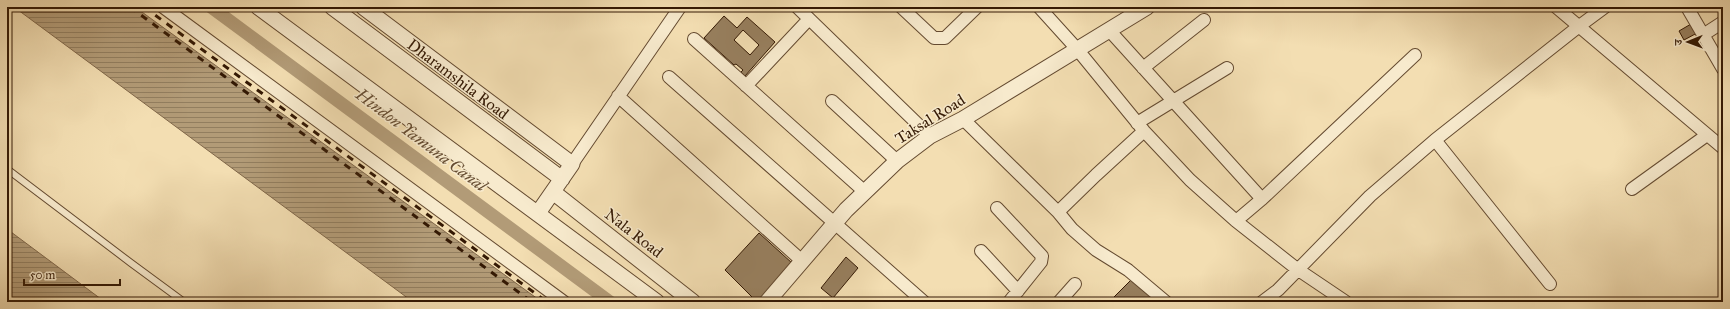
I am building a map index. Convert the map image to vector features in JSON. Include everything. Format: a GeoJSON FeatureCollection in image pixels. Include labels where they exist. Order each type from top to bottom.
{"type":"FeatureCollection","features":[{"type":"Feature","properties":{"kind":"street"},"geometry":{"type":"LineString","coordinates":[[163,7],[564,302]]}},
{"type":"Feature","properties":{"kind":"street"},"geometry":{"type":"LineString","coordinates":[[258,7],[657,302]]}},
{"type":"Feature","properties":{"kind":"street","name":"Dharamshila Road"},"geometry":{"type":"LineString","coordinates":[[332,7],[562,179]]}},
{"type":"Feature","properties":{"kind":"street","name":"Dharamshila Road"},"geometry":{"type":"LineString","coordinates":[[362,7],[572,164]]}},
{"type":"Feature","properties":{"kind":"street"},"geometry":{"type":"LineString","coordinates":[[538,213],[680,7]]}},
{"type":"Feature","properties":{"kind":"street"},"geometry":{"type":"LineString","coordinates":[[798,7],[930,136]]}},
{"type":"Feature","properties":{"kind":"street"},"geometry":{"type":"LineString","coordinates":[[901,7],[934,38],[942,39],[945,38],[978,7]]}},
{"type":"Feature","properties":{"kind":"street"},"geometry":{"type":"LineString","coordinates":[[1039,7],[1077,49],[1140,127],[1190,180],[1236,221],[1297,269],[1346,302]]}},
{"type":"Feature","properties":{"kind":"street","name":"Taksal Road"},"geometry":{"type":"LineString","coordinates":[[768,301],[801,260],[834,223],[897,161],[930,136],[963,119],[1147,7]]}},
{"type":"Feature","properties":{"kind":"street"},"geometry":{"type":"LineString","coordinates":[[1556,7],[1723,148]]}},
{"type":"Feature","properties":{"kind":"street"},"geometry":{"type":"LineString","coordinates":[[1262,302],[1278,290],[1370,196],[1434,140],[1578,26],[1605,7]]}},
{"type":"Feature","properties":{"kind":"street"},"geometry":{"type":"LineString","coordinates":[[1687,7],[1723,69]]}},
{"type":"Feature","properties":{"kind":"street"},"geometry":{"type":"LineString","coordinates":[[746,86],[809,18]]}},
{"type":"Feature","properties":{"kind":"street"},"geometry":{"type":"LineString","coordinates":[[1143,68],[1204,20]]}},
{"type":"Feature","properties":{"kind":"street"},"geometry":{"type":"LineString","coordinates":[[1703,35],[1723,22]]}},
{"type":"Feature","properties":{"kind":"street"},"geometry":{"type":"LineString","coordinates":[[1109,30],[1262,199]]}},
{"type":"Feature","properties":{"kind":"street"},"geometry":{"type":"LineString","coordinates":[[694,39],[865,192]]}},
{"type":"Feature","properties":{"kind":"street"},"geometry":{"type":"LineString","coordinates":[[1236,221],[1262,199],[1415,54]]}},
{"type":"Feature","properties":{"kind":"street"},"geometry":{"type":"LineString","coordinates":[[1058,212],[1096,175],[1140,127],[1173,100],[1227,68]]}},
{"type":"Feature","properties":{"kind":"street"},"geometry":{"type":"LineString","coordinates":[[669,77],[924,302]]}},
{"type":"Feature","properties":{"kind":"street"},"geometry":{"type":"LineString","coordinates":[[618,96],[801,260]]}},
{"type":"Feature","properties":{"kind":"street"},"geometry":{"type":"LineString","coordinates":[[832,101],[897,161]]}},
{"type":"Feature","properties":{"kind":"street"},"geometry":{"type":"LineString","coordinates":[[963,119],[1058,212],[1072,229],[1096,250],[1128,270],[1166,302]]}},
{"type":"Feature","properties":{"kind":"street"},"geometry":{"type":"LineString","coordinates":[[1632,189],[1708,135]]}},
{"type":"Feature","properties":{"kind":"street"},"geometry":{"type":"LineString","coordinates":[[1434,140],[1550,284]]}},
{"type":"Feature","properties":{"kind":"street","name":"Nala Road"},"geometry":{"type":"LineString","coordinates":[[553,192],[693,302]]}},
{"type":"Feature","properties":{"kind":"street"},"geometry":{"type":"LineString","coordinates":[[997,208],[1042,256],[1041,262],[1009,302]]}},
{"type":"Feature","properties":{"kind":"street"},"geometry":{"type":"LineString","coordinates":[[981,251],[1018,291]]}},
{"type":"Feature","properties":{"kind":"street"},"geometry":{"type":"LineString","coordinates":[[1059,302],[1075,284]]}},
{"type":"Feature","properties":{"kind":"lane"},"geometry":{"type":"LineString","coordinates":[[7,169],[131,264],[184,302]]}},
{"type":"Feature","properties":{"kind":"shaded area"},"geometry":{"type":"Polygon","coordinates":[[[14,7],[135,7],[542,302],[413,302],[14,7]]]}},
{"type":"Feature","properties":{"kind":"shaded area"},"geometry":{"type":"Polygon","coordinates":[[[7,229],[105,302],[7,302],[7,229]]]}},
{"type":"Feature","properties":{"kind":"building"},"geometry":{"type":"Polygon","coordinates":[[[724,16],[737,28],[747,17],[775,42],[745,76],[741,72],[743,70],[736,64],[734,65],[704,38],[724,16]],[[743,30],[734,40],[750,55],[759,45],[743,30]]]}},
{"type":"Feature","properties":{"kind":"building"},"geometry":{"type":"Polygon","coordinates":[[[1691,24],[1697,33],[1684,40],[1679,31],[1691,24]]]}},
{"type":"Feature","properties":{"kind":"building"},"geometry":{"type":"Polygon","coordinates":[[[759,233],[792,263],[757,302],[725,270],[759,233]]]}},
{"type":"Feature","properties":{"kind":"building"},"geometry":{"type":"Polygon","coordinates":[[[846,257],[858,268],[833,298],[821,288],[846,257]]]}},
{"type":"Feature","properties":{"kind":"building"},"geometry":{"type":"Polygon","coordinates":[[[1134,277],[1160,302],[1109,302],[1134,277]]]}},
{"type":"Feature","properties":{"kind":"waterway","name":"Hindon Yamuna Canal"},"geometry":{"type":"LineString","coordinates":[[211,7],[610,302]]}},
{"type":"Feature","properties":{"kind":"railway"},"geometry":{"type":"LineString","coordinates":[[130,7],[532,302]]}},
{"type":"Feature","properties":{"kind":"railway"},"geometry":{"type":"LineString","coordinates":[[144,7],[547,302]]}}]}
